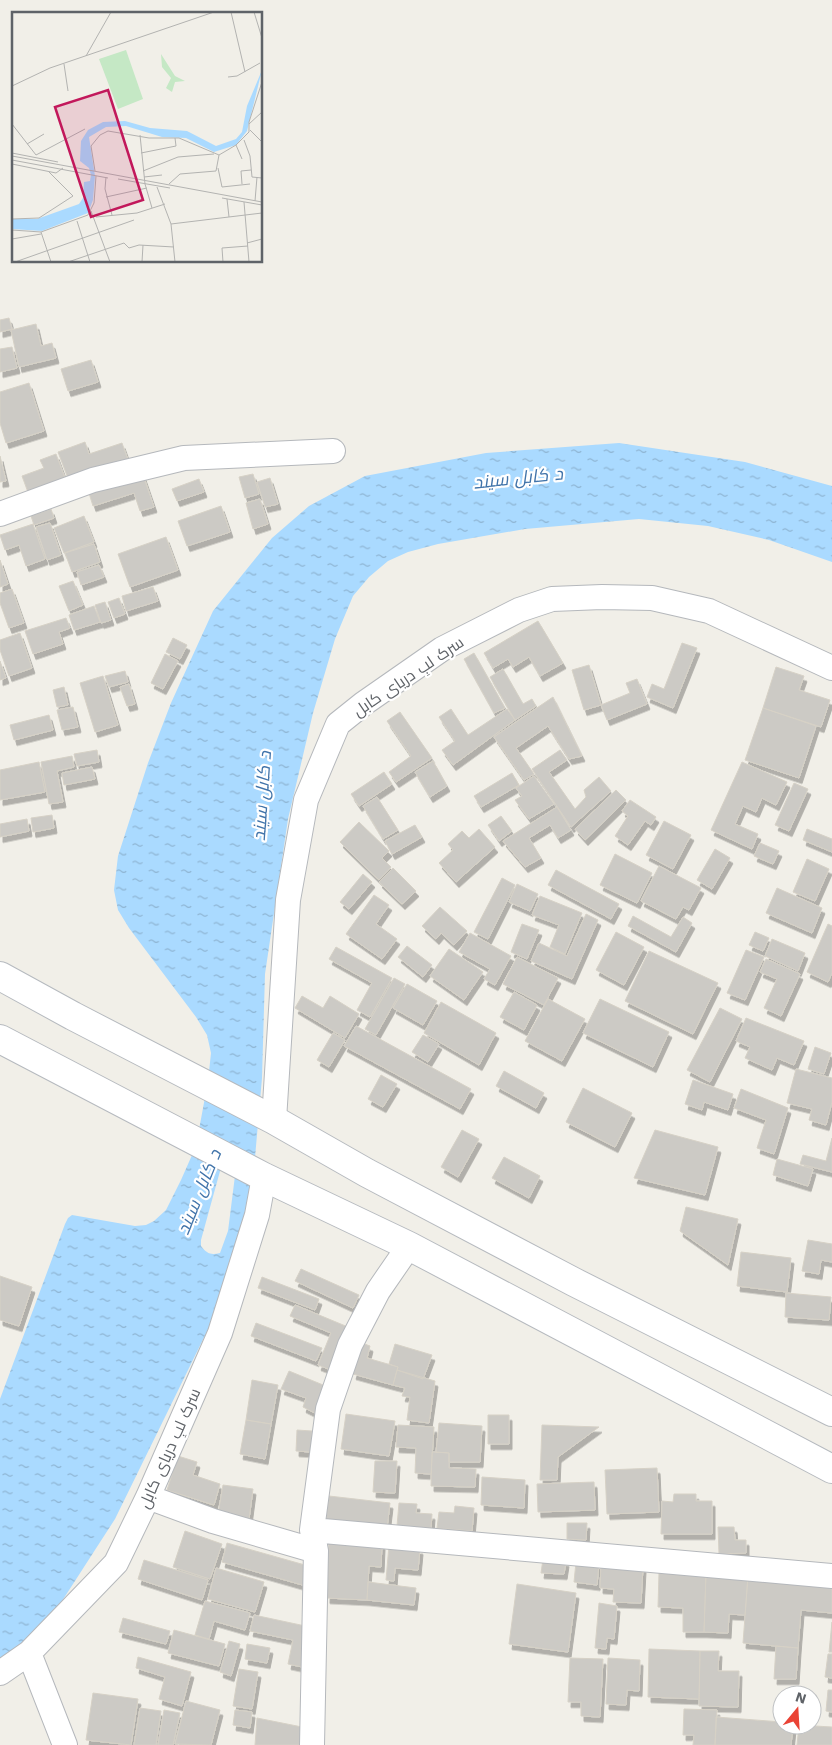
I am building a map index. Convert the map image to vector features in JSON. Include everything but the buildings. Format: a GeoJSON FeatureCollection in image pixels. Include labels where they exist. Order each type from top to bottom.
{"type":"FeatureCollection","features":[{"type":"Feature","properties":{"kind":"main road"},"geometry":{"type":"LineString","coordinates":[[0,976],[73,1016],[271,1118],[367,1173],[565,1278],[832,1412]]}},
{"type":"Feature","properties":{"kind":"main road"},"geometry":{"type":"LineString","coordinates":[[0,1039],[262,1176],[409,1246],[832,1469]]}},
{"type":"Feature","properties":{"kind":"street"},"geometry":{"type":"LineString","coordinates":[[0,514],[93,480],[184,458],[333,451]]}},
{"type":"Feature","properties":{"kind":"street","name":"سرک لبِ دریای کابل"},"geometry":{"type":"LineString","coordinates":[[271,1118],[288,900],[306,800],[338,724],[363,704],[442,649],[520,610],[552,599],[652,598],[710,611],[832,668]]}},
{"type":"Feature","properties":{"kind":"street","name":"سرک لبِ دریای کابل"},"geometry":{"type":"LineString","coordinates":[[0,1673],[29,1652],[116,1563],[148,1497],[220,1333],[257,1215],[262,1176]]}},
{"type":"Feature","properties":{"kind":"street"},"geometry":{"type":"LineString","coordinates":[[312,1745],[314,1540],[328,1409],[350,1345],[378,1292],[409,1246]]}},
{"type":"Feature","properties":{"kind":"street"},"geometry":{"type":"LineString","coordinates":[[148,1497],[213,1521],[314,1540],[832,1576]]}},
{"type":"Feature","properties":{"kind":"street"},"geometry":{"type":"LineString","coordinates":[[29,1652],[65,1745]]}},
{"type":"Feature","properties":{"kind":"water","name":"د کابل سيند"},"geometry":{"type":"Polygon","coordinates":[[[619,443],[745,462],[832,486],[832,562],[769,540],[708,526],[639,519],[525,529],[438,544],[408,552],[388,561],[369,577],[353,596],[335,639],[313,713],[288,819],[265,974],[262,1078],[253,1180],[246,1223],[215,1315],[115,1519],[53,1615],[0,1664],[0,1399],[68,1218],[72,1215],[135,1226],[146,1225],[154,1221],[166,1210],[196,1146],[208,1081],[211,1053],[207,1035],[196,1017],[129,928],[118,910],[114,890],[118,856],[148,763],[171,703],[213,611],[272,538],[309,506],[365,476],[486,453],[619,443]],[[238,1152],[225,1153],[201,1246],[209,1253],[220,1253],[228,1231],[238,1152]]]}}]}
